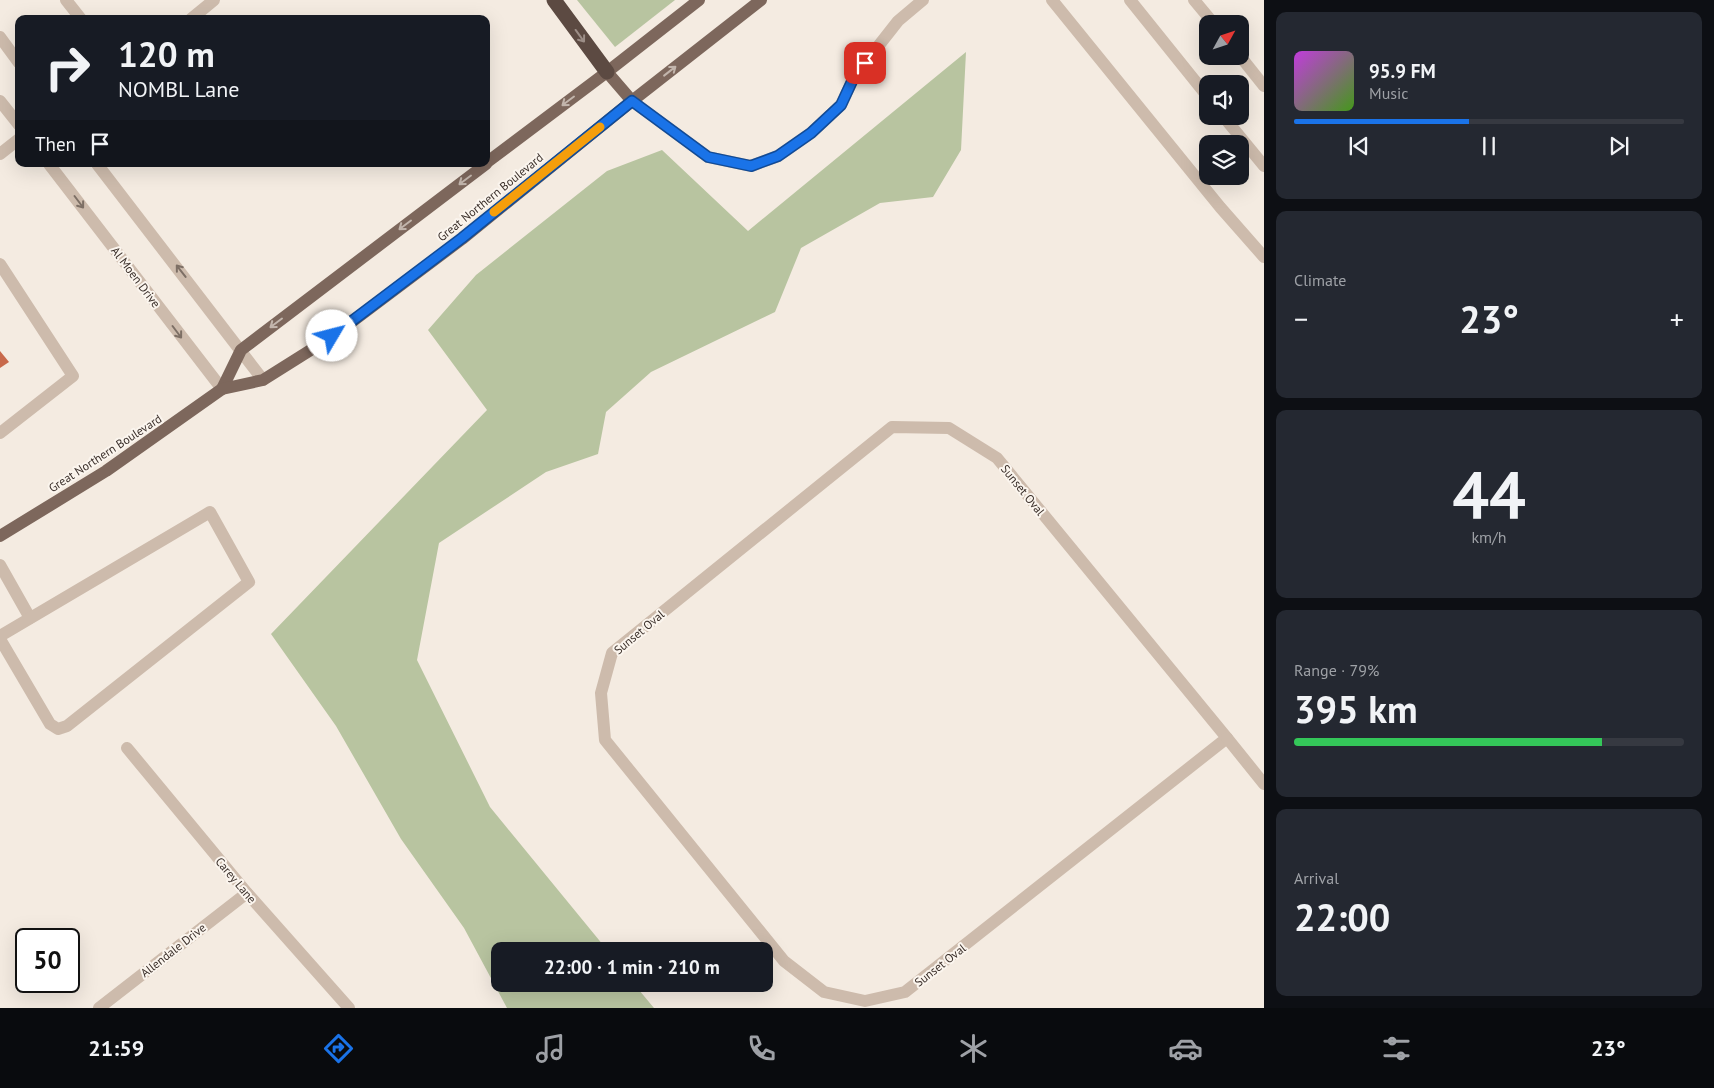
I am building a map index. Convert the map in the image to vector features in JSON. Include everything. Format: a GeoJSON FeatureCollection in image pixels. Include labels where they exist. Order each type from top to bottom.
{"type":"FeatureCollection","features":[{"type":"Feature","properties":{"kind":"highway"},"geometry":{"type":"LineString","coordinates":[[554,0],[607,72]]}},
{"type":"Feature","properties":{"kind":"main road","name":"Great Northern Boulevard"},"geometry":{"type":"LineString","coordinates":[[490,161],[699,0]]}},
{"type":"Feature","properties":{"kind":"main road","name":"Great Northern Boulevard"},"geometry":{"type":"LineString","coordinates":[[0,536],[106,470],[222,389],[263,380],[332,336],[454,244],[761,0]]}},
{"type":"Feature","properties":{"kind":"main road"},"geometry":{"type":"LineString","coordinates":[[607,72],[632,101]]}},
{"type":"Feature","properties":{"kind":"main road","name":"Great Northern Boulevard"},"geometry":{"type":"LineString","coordinates":[[222,389],[241,350],[482,167]]}},
{"type":"Feature","properties":{"kind":"street"},"geometry":{"type":"LineString","coordinates":[[66,0],[78,15]]}},
{"type":"Feature","properties":{"kind":"street"},"geometry":{"type":"LineString","coordinates":[[195,15],[214,0]]}},
{"type":"Feature","properties":{"kind":"street"},"geometry":{"type":"LineString","coordinates":[[632,101],[708,157],[751,166],[778,156],[811,133],[841,105],[854,77],[898,21],[923,0]]}},
{"type":"Feature","properties":{"kind":"street"},"geometry":{"type":"LineString","coordinates":[[1052,0],[1214,199],[1264,257]]}},
{"type":"Feature","properties":{"kind":"street"},"geometry":{"type":"LineString","coordinates":[[1130,0],[1199,86]]}},
{"type":"Feature","properties":{"kind":"street"},"geometry":{"type":"LineString","coordinates":[[1194,0],[1206,15]]}},
{"type":"Feature","properties":{"kind":"street"},"geometry":{"type":"LineString","coordinates":[[0,37],[15,58]]}},
{"type":"Feature","properties":{"kind":"street"},"geometry":{"type":"LineString","coordinates":[[1247,65],[1264,86]]}},
{"type":"Feature","properties":{"kind":"street"},"geometry":{"type":"LineString","coordinates":[[0,101],[15,120]]}},
{"type":"Feature","properties":{"kind":"street"},"geometry":{"type":"LineString","coordinates":[[1230,125],[1264,166]]}},
{"type":"Feature","properties":{"kind":"street"},"geometry":{"type":"LineString","coordinates":[[0,154],[15,142]]}},
{"type":"Feature","properties":{"kind":"street","name":"Al Moen Drive"},"geometry":{"type":"LineString","coordinates":[[51,167],[222,389]]}},
{"type":"Feature","properties":{"kind":"street"},"geometry":{"type":"LineString","coordinates":[[99,167],[263,380]]}},
{"type":"Feature","properties":{"kind":"street"},"geometry":{"type":"LineString","coordinates":[[0,264],[72,376],[0,433]]}},
{"type":"Feature","properties":{"kind":"street","name":"Sunset Oval"},"geometry":{"type":"LineString","coordinates":[[1226,738],[905,992],[865,1001],[824,992],[784,962],[605,740],[601,693],[612,653],[892,427],[949,428],[997,458],[1264,784]]}},
{"type":"Feature","properties":{"kind":"street"},"geometry":{"type":"LineString","coordinates":[[210,512],[249,582],[67,726],[58,729],[50,724],[0,638],[30,618],[210,512]]}},
{"type":"Feature","properties":{"kind":"street"},"geometry":{"type":"LineString","coordinates":[[0,565],[30,618]]}},
{"type":"Feature","properties":{"kind":"street","name":"Carey Lane"},"geometry":{"type":"LineString","coordinates":[[127,748],[246,893],[349,1008]]}},
{"type":"Feature","properties":{"kind":"street","name":"Allendale Drive"},"geometry":{"type":"LineString","coordinates":[[99,1008],[246,893]]}},
{"type":"Feature","properties":{"kind":"green space"},"geometry":{"type":"Polygon","coordinates":[[[577,0],[675,0],[615,47],[577,0]]]}},
{"type":"Feature","properties":{"kind":"green space"},"geometry":{"type":"Polygon","coordinates":[[[966,52],[961,150],[933,197],[880,203],[801,248],[775,312],[651,372],[606,412],[598,454],[546,472],[439,543],[417,660],[490,807],[601,942],[491,942],[491,978],[464,928],[401,839],[336,726],[271,634],[487,410],[428,330],[476,275],[607,171],[662,150],[748,231],[966,52]]]}},
{"type":"Feature","properties":{"kind":"green space"},"geometry":{"type":"Polygon","coordinates":[[[498,992],[641,992],[654,1008],[507,1008],[498,992]]]}},
{"type":"Feature","properties":{"kind":"building"},"geometry":{"type":"Polygon","coordinates":[[[0,351],[9,362],[0,368],[0,351]]]}},
{"type":"Feature","properties":{"kind":"slow traffic"},"geometry":{"type":"LineString","coordinates":[[494,212],[600,127]]}},
{"type":"Feature","properties":{"kind":"route"},"geometry":{"type":"LineString","coordinates":[[332,336],[462,238],[632,101],[708,157],[751,166],[778,156],[811,133],[841,105],[854,77],[865,63]]}}]}
